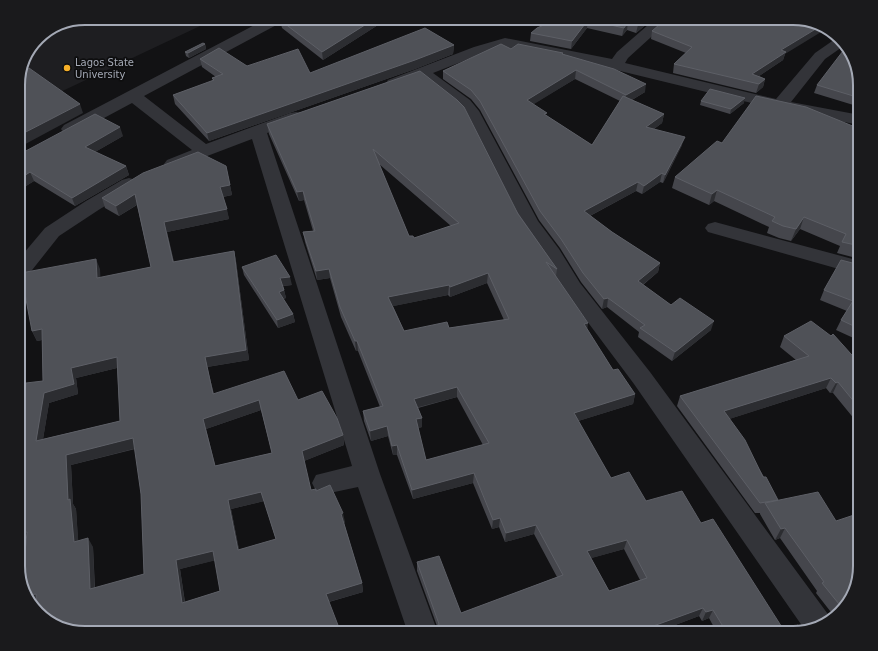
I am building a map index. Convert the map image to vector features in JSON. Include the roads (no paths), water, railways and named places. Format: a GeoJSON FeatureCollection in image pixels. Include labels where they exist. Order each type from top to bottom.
{"type":"FeatureCollection","features":[{"type":"Feature","properties":{"kind":"street"},"geometry":{"type":"LineString","coordinates":[[59,134],[266,25]]}},
{"type":"Feature","properties":{"kind":"street"},"geometry":{"type":"LineString","coordinates":[[616,64],[622,55],[657,25]]}},
{"type":"Feature","properties":{"kind":"street"},"geometry":{"type":"LineString","coordinates":[[377,89],[479,50],[505,43],[616,64],[780,105],[853,119]]}},
{"type":"Feature","properties":{"kind":"street"},"geometry":{"type":"LineString","coordinates":[[780,105],[820,56],[836,44]]}},
{"type":"Feature","properties":{"kind":"street"},"geometry":{"type":"LineString","coordinates":[[422,73],[464,104],[473,115],[529,223],[552,254],[573,288],[642,378],[816,621]]}},
{"type":"Feature","properties":{"kind":"street"},"geometry":{"type":"LineString","coordinates":[[132,95],[204,151]]}},
{"type":"Feature","properties":{"kind":"street"},"geometry":{"type":"LineString","coordinates":[[25,265],[52,232],[93,205],[153,172],[204,151],[310,112]]}},
{"type":"Feature","properties":{"kind":"street"},"geometry":{"type":"LineString","coordinates":[[258,131],[367,474],[421,626]]}},
{"type":"Feature","properties":{"kind":"street"},"geometry":{"type":"LineString","coordinates":[[715,228],[853,266]]}},
{"type":"Feature","properties":{"kind":"street"},"geometry":{"type":"LineString","coordinates":[[325,484],[367,474]]}},
{"type":"Feature","properties":{"kind":"place","name":"Lagos State University"},"geometry":{"type":"Point","coordinates":[67,68]}}]}
